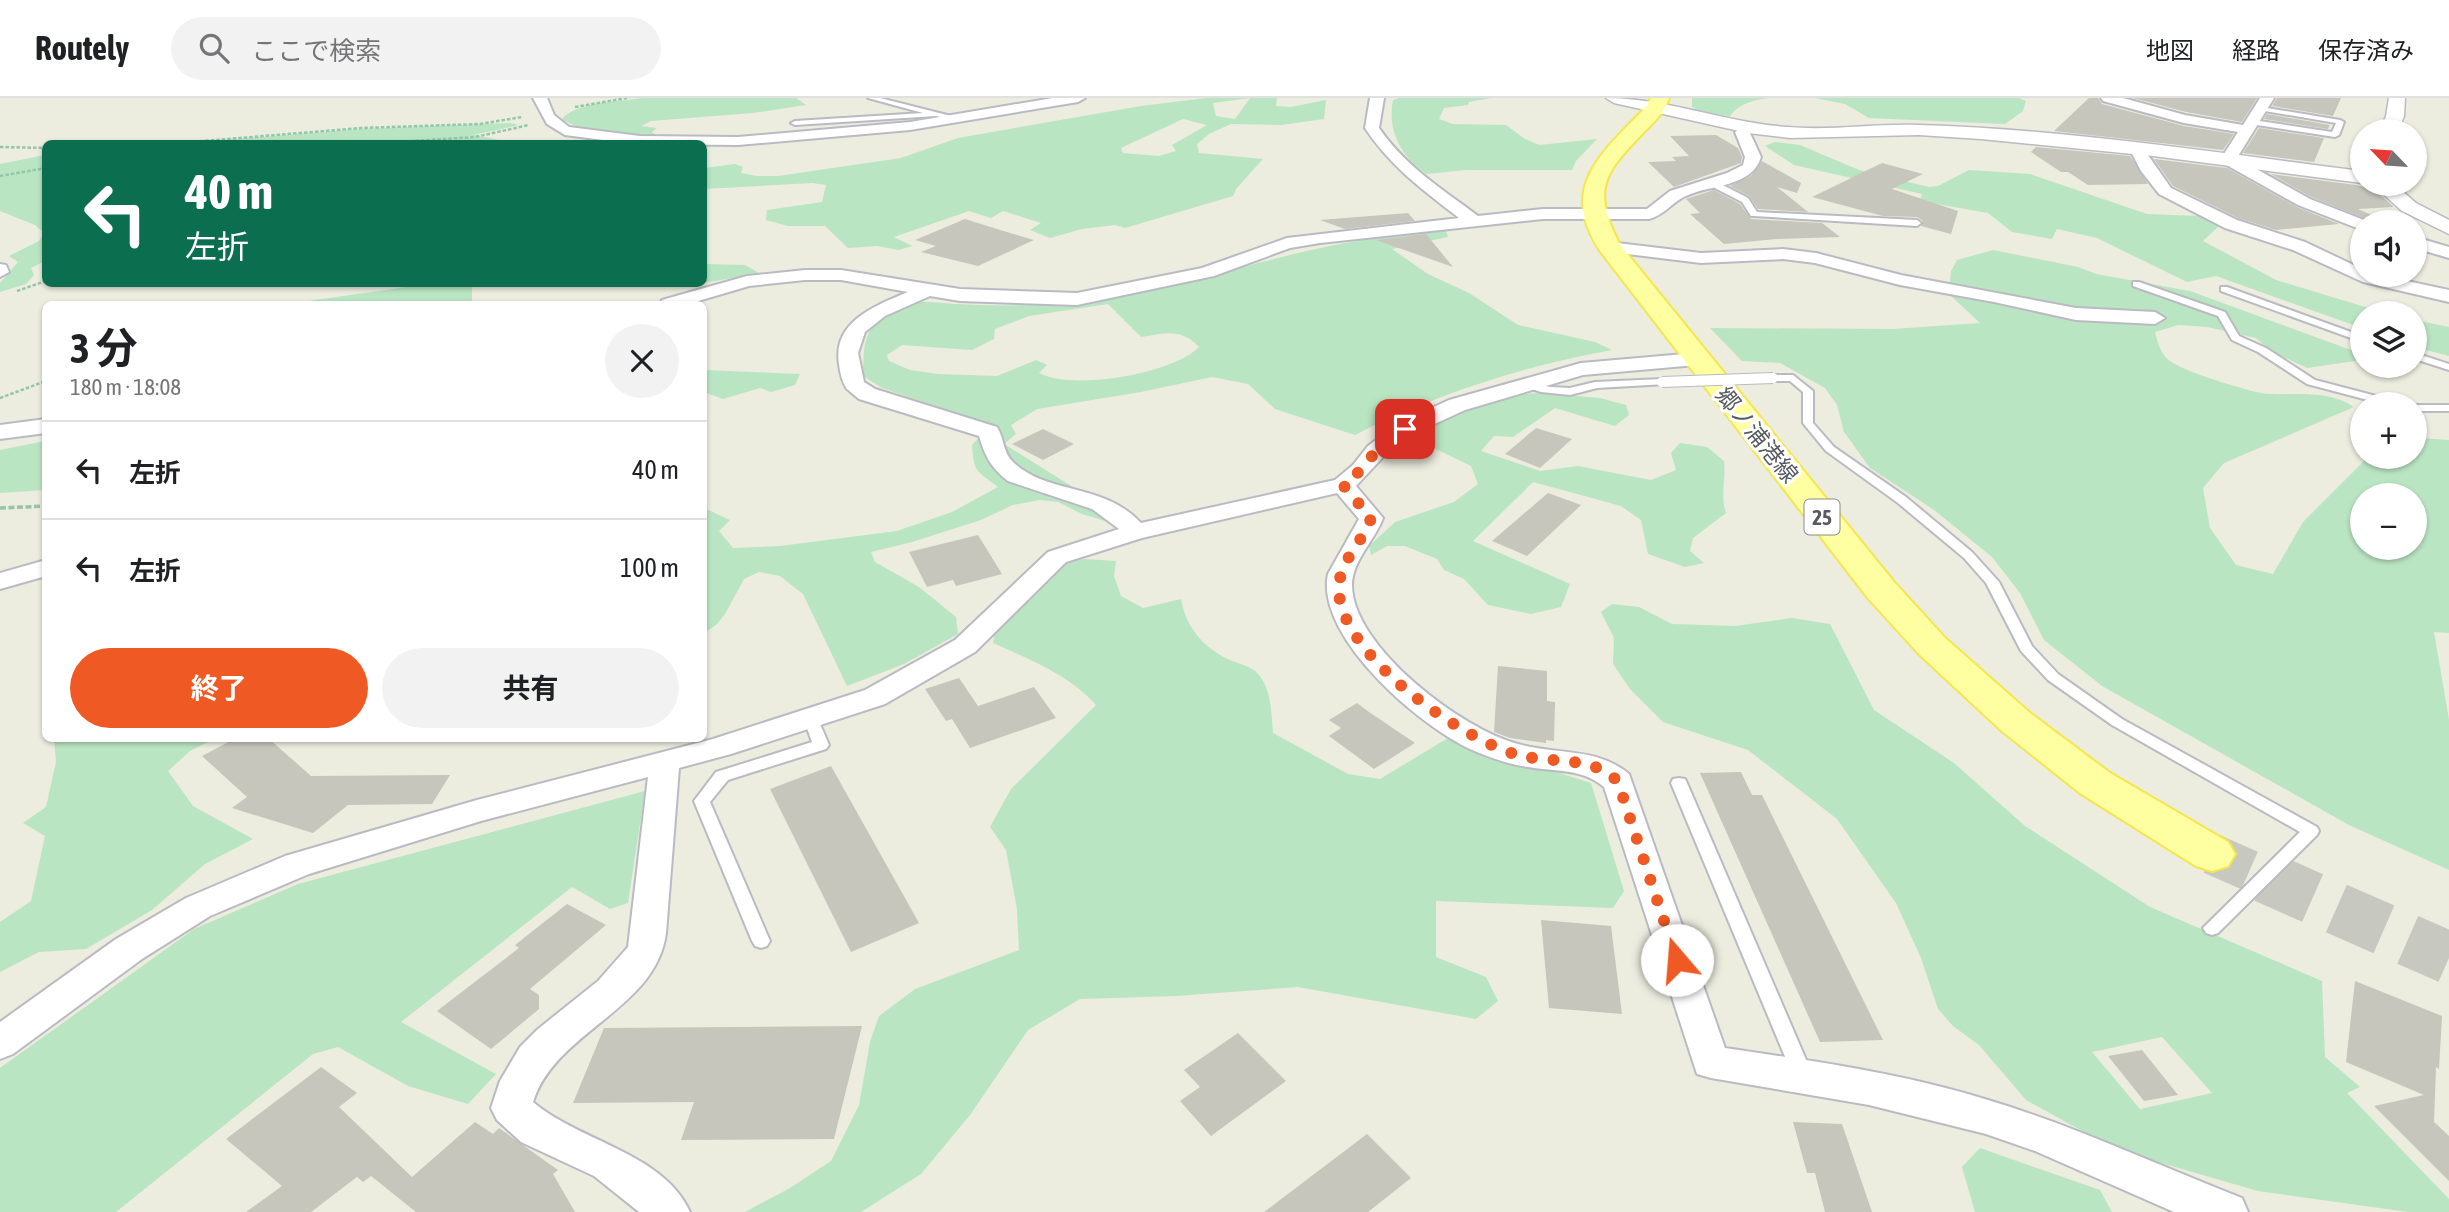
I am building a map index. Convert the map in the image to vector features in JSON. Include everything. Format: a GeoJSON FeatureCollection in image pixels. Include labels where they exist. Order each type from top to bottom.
{"type":"FeatureCollection","features":[{"type":"Feature","properties":{"kind":"main road","name":"郷ノ浦港線"},"geometry":{"type":"LineString","coordinates":[[1658,103],[1597,175],[1592,191],[1594,213],[1609,247],[1881,590],[1971,683],[2095,783],[2212,855]]}},
{"type":"Feature","properties":{"kind":"street"},"geometry":{"type":"LineString","coordinates":[[540,98],[548,116],[557,127],[581,134],[640,140]]}},
{"type":"Feature","properties":{"kind":"street"},"geometry":{"type":"LineString","coordinates":[[707,141],[785,138],[959,119],[1078,98]]}},
{"type":"Feature","properties":{"kind":"street"},"geometry":{"type":"LineString","coordinates":[[1377,98],[1372,128],[1386,151],[1414,178],[1474,221]]}},
{"type":"Feature","properties":{"kind":"street"},"geometry":{"type":"LineString","coordinates":[[1614,98],[1658,103],[1748,128],[1805,134],[1953,131],[2136,148],[2350,175]]}},
{"type":"Feature","properties":{"kind":"street"},"geometry":{"type":"LineString","coordinates":[[2108,98],[2184,119],[2258,115]]}},
{"type":"Feature","properties":{"kind":"street"},"geometry":{"type":"LineString","coordinates":[[2394,119],[2397,98]]}},
{"type":"Feature","properties":{"kind":"street"},"geometry":{"type":"LineString","coordinates":[[2228,160],[2258,115]]}},
{"type":"Feature","properties":{"kind":"street"},"geometry":{"type":"LineString","coordinates":[[679,301],[747,281],[805,275],[841,275],[960,295],[1077,299],[1123,293],[1208,272],[1287,243],[1561,213],[1649,214],[1664,208],[1673,195],[1728,179],[1750,167],[1753,157],[1742,132],[1748,128]]}},
{"type":"Feature","properties":{"kind":"street"},"geometry":{"type":"LineString","coordinates":[[2136,148],[2149,172],[2165,191],[2231,224],[2300,246],[2323,259],[2369,278],[2449,296]]}},
{"type":"Feature","properties":{"kind":"street"},"geometry":{"type":"LineString","coordinates":[[2228,160],[2304,202],[2350,220]]}},
{"type":"Feature","properties":{"kind":"street"},"geometry":{"type":"LineString","coordinates":[[2396,196],[2409,207],[2449,228]]}},
{"type":"Feature","properties":{"kind":"street"},"geometry":{"type":"LineString","coordinates":[[2427,246],[2449,253]]}},
{"type":"Feature","properties":{"kind":"street"},"geometry":{"type":"LineString","coordinates":[[1609,247],[1701,258],[1783,254],[1816,258],[1899,280],[1994,296],[2076,314],[2155,318]]}},
{"type":"Feature","properties":{"kind":"street"},"geometry":{"type":"LineString","coordinates":[[929,289],[876,312],[851,336],[848,352],[854,385],[867,394],[989,432],[998,459],[1010,471],[1027,481],[1102,505],[1123,517],[1135,532]]}},
{"type":"Feature","properties":{"kind":"street"},"geometry":{"type":"LineString","coordinates":[[0,1043],[129,949],[198,907],[285,870],[477,811],[720,747],[875,697],[920,674],[965,646],[1057,557],[1081,547],[1135,532],[1343,485],[1361,470],[1376,451],[1405,429],[1457,405],[1581,369],[1696,359]]}},
{"type":"Feature","properties":{"kind":"street"},"geometry":{"type":"LineString","coordinates":[[0,432],[42,427]]}},
{"type":"Feature","properties":{"kind":"street"},"geometry":{"type":"LineString","coordinates":[[1343,485],[1371,518],[1368,528],[1342,568],[1340,603],[1350,626],[1373,659],[1403,687],[1480,742],[1520,755],[1595,766],[1608,771],[1618,782],[1711,1062],[1931,1100],[2026,1129],[2188,1200],[2227,1212]]}},
{"type":"Feature","properties":{"kind":"street"},"geometry":{"type":"LineString","coordinates":[[0,581],[42,569]]}},
{"type":"Feature","properties":{"kind":"street"},"geometry":{"type":"LineString","coordinates":[[664,762],[660,835],[645,950],[627,977],[570,1021],[529,1063],[515,1088],[511,1108],[535,1129],[609,1163],[669,1212]]}},
{"type":"Feature","properties":{"kind":"lane"},"geometry":{"type":"LineString","coordinates":[[871,98],[959,119]]}},
{"type":"Feature","properties":{"kind":"lane"},"geometry":{"type":"LineString","coordinates":[[795,123],[934,114]]}},
{"type":"Feature","properties":{"kind":"lane"},"geometry":{"type":"LineString","coordinates":[[2258,115],[2340,122],[2334,135],[2258,115]]}},
{"type":"Feature","properties":{"kind":"lane"},"geometry":{"type":"LineString","coordinates":[[1712,183],[1745,200],[1754,214],[1916,223]]}},
{"type":"Feature","properties":{"kind":"lane"},"geometry":{"type":"LineString","coordinates":[[2136,284],[2222,314],[2235,338],[2262,350],[2311,382],[2350,392]]}},
{"type":"Feature","properties":{"kind":"lane"},"geometry":{"type":"LineString","coordinates":[[2224,289],[2350,335]]}},
{"type":"Feature","properties":{"kind":"lane"},"geometry":{"type":"LineString","coordinates":[[2427,360],[2449,367]]}},
{"type":"Feature","properties":{"kind":"lane"},"geometry":{"type":"LineString","coordinates":[[1524,385],[1541,390],[1586,391],[1595,385],[1793,378],[1808,391],[1808,423],[1830,449],[1902,500],[1968,555],[1992,582],[2026,648],[2053,677],[2117,722],[2311,831],[2212,928]]}},
{"type":"Feature","properties":{"kind":"lane"},"geometry":{"type":"LineString","coordinates":[[2427,408],[2449,408]]}},
{"type":"Feature","properties":{"kind":"lane"},"geometry":{"type":"LineString","coordinates":[[761,941],[702,801],[722,776],[821,745],[810,717]]}},
{"type":"Feature","properties":{"kind":"lane"},"geometry":{"type":"LineString","coordinates":[[1679,783],[1804,1077]]}},
{"type":"Feature","properties":{"kind":"path"},"geometry":{"type":"LineString","coordinates":[[428,140],[474,137],[627,98]]}},
{"type":"Feature","properties":{"kind":"path"},"geometry":{"type":"LineString","coordinates":[[216,140],[361,128],[480,124],[548,116]]}},
{"type":"Feature","properties":{"kind":"path"},"geometry":{"type":"LineString","coordinates":[[0,148],[42,148]]}},
{"type":"Feature","properties":{"kind":"path"},"geometry":{"type":"LineString","coordinates":[[0,176],[42,169]]}},
{"type":"Feature","properties":{"kind":"path"},"geometry":{"type":"LineString","coordinates":[[11,293],[42,282]]}},
{"type":"Feature","properties":{"kind":"path"},"geometry":{"type":"LineString","coordinates":[[0,398],[42,382]]}},
{"type":"Feature","properties":{"kind":"path"},"geometry":{"type":"LineString","coordinates":[[0,508],[42,506]]}},
{"type":"Feature","properties":{"kind":"green space"},"geometry":{"type":"Polygon","coordinates":[[[642,98],[796,98],[806,105],[753,113],[651,121],[641,126],[657,128],[652,132],[656,135],[595,132],[562,119],[578,109],[599,103],[642,98]]]}},
{"type":"Feature","properties":{"kind":"green space"},"geometry":{"type":"Polygon","coordinates":[[[1206,98],[1250,98],[1277,98],[1276,106],[1291,107],[1326,100],[1324,119],[1281,125],[1231,124],[1209,134],[1197,144],[1199,153],[1263,159],[1233,196],[1125,228],[1115,225],[1082,229],[1050,238],[1030,230],[1041,223],[1003,211],[991,218],[969,211],[894,237],[912,246],[899,250],[877,246],[848,248],[825,226],[788,226],[766,220],[767,210],[822,202],[826,185],[812,183],[707,189],[707,168],[735,164],[743,167],[741,173],[778,176],[901,158],[958,138],[1141,106],[1206,98]],[[1250,98],[1213,103],[1216,116],[1235,119],[1250,98]],[[1183,119],[1121,148],[1123,153],[1159,156],[1176,151],[1172,145],[1207,125],[1183,119]]]}},
{"type":"Feature","properties":{"kind":"green space"},"geometry":{"type":"Polygon","coordinates":[[[1491,98],[1444,108],[1439,119],[1453,124],[1506,125],[1525,139],[1539,145],[1597,139],[1576,161],[1572,170],[1466,170],[1426,174],[1409,159],[1394,132],[1393,100],[1491,98]]]}},
{"type":"Feature","properties":{"kind":"green space"},"geometry":{"type":"Polygon","coordinates":[[[1692,98],[1774,98],[1750,102],[1730,116],[1706,113],[1692,107],[1692,98]]]}},
{"type":"Feature","properties":{"kind":"green space"},"geometry":{"type":"Polygon","coordinates":[[[1815,98],[2019,98],[2026,101],[2023,111],[2005,124],[1869,118],[1845,104],[1815,98]]]}},
{"type":"Feature","properties":{"kind":"green space"},"geometry":{"type":"Polygon","coordinates":[[[510,123],[519,125],[473,135],[500,140],[224,140],[359,129],[510,123]]]}},
{"type":"Feature","properties":{"kind":"green space"},"geometry":{"type":"Polygon","coordinates":[[[1775,142],[1800,145],[1859,170],[1929,187],[1938,186],[1969,170],[2030,174],[2147,214],[2200,216],[2219,226],[2203,241],[2276,280],[2350,302],[2350,324],[2216,276],[2187,282],[2097,238],[2057,229],[2052,239],[2012,232],[1988,213],[1920,201],[1922,194],[1794,165],[1765,146],[1775,142]]]}},
{"type":"Feature","properties":{"kind":"green space"},"geometry":{"type":"Polygon","coordinates":[[[42,156],[42,231],[35,225],[0,211],[0,164],[42,156]]]}},
{"type":"Feature","properties":{"kind":"green space"},"geometry":{"type":"Polygon","coordinates":[[[1416,231],[1446,231],[1448,237],[1392,249],[1428,274],[1469,293],[1518,325],[1595,342],[1612,350],[1546,364],[1481,383],[1417,407],[1355,435],[1275,409],[1248,384],[1212,377],[1037,409],[1011,425],[1016,434],[1004,444],[1076,489],[1081,501],[1112,523],[1082,514],[1058,502],[1039,500],[1013,505],[981,520],[871,552],[875,562],[919,587],[956,617],[958,634],[904,664],[847,686],[803,594],[780,576],[759,572],[744,579],[725,614],[707,631],[707,509],[730,520],[719,531],[733,548],[780,546],[897,531],[952,512],[998,487],[978,470],[973,454],[972,445],[990,425],[882,388],[863,376],[865,346],[870,331],[894,310],[925,302],[969,305],[1050,304],[1120,296],[1318,248],[1416,231]],[[1108,304],[1029,316],[995,329],[994,339],[972,350],[902,345],[887,355],[889,361],[910,370],[938,374],[997,376],[1036,360],[1047,365],[1039,373],[1054,378],[1097,380],[1146,372],[1168,365],[1186,357],[1199,347],[1179,334],[1141,337],[1108,304]]]}},
{"type":"Feature","properties":{"kind":"green space"},"geometry":{"type":"Polygon","coordinates":[[[42,236],[42,262],[31,268],[34,275],[26,284],[0,292],[0,283],[18,262],[9,256],[39,241],[42,236]]]}},
{"type":"Feature","properties":{"kind":"green space"},"geometry":{"type":"Polygon","coordinates":[[[1993,250],[2078,267],[2096,274],[2190,291],[2350,350],[2350,362],[2307,368],[2271,351],[2256,338],[2207,327],[2178,325],[2155,332],[2166,357],[2192,372],[2262,393],[2313,394],[2334,398],[2350,405],[2350,409],[2224,463],[2203,488],[2210,528],[2236,565],[2273,574],[2303,522],[2356,469],[2427,469],[2427,439],[2449,440],[2449,633],[2434,632],[2449,720],[2449,870],[2349,825],[2102,686],[2044,640],[2020,593],[1992,557],[1934,510],[1870,468],[1844,432],[1837,405],[1825,388],[1780,363],[1742,361],[1710,328],[1893,329],[1980,323],[1949,294],[1951,271],[1957,260],[1993,250]]]}},
{"type":"Feature","properties":{"kind":"green space"},"geometry":{"type":"Polygon","coordinates":[[[707,264],[745,265],[759,273],[707,282],[707,264]]]}},
{"type":"Feature","properties":{"kind":"green space"},"geometry":{"type":"Polygon","coordinates":[[[407,287],[472,287],[472,301],[308,301],[407,287]]]}},
{"type":"Feature","properties":{"kind":"green space"},"geometry":{"type":"Polygon","coordinates":[[[2427,322],[2449,327],[2449,356],[2427,350],[2427,322]]]}},
{"type":"Feature","properties":{"kind":"green space"},"geometry":{"type":"Polygon","coordinates":[[[707,370],[800,374],[795,385],[771,392],[760,388],[723,399],[707,393],[707,370]]]}},
{"type":"Feature","properties":{"kind":"green space"},"geometry":{"type":"Polygon","coordinates":[[[1541,393],[1600,398],[1626,405],[1629,415],[1615,426],[1555,408],[1513,437],[1494,436],[1481,451],[1540,471],[1578,466],[1651,480],[1676,470],[1671,453],[1680,443],[1707,447],[1724,461],[1723,500],[1726,513],[1693,538],[1690,551],[1704,563],[1685,567],[1648,554],[1641,520],[1621,506],[1533,482],[1473,541],[1570,584],[1561,607],[1531,614],[1488,605],[1464,579],[1444,570],[1437,559],[1405,546],[1387,546],[1371,555],[1369,546],[1395,522],[1454,502],[1478,484],[1471,466],[1415,439],[1418,429],[1477,404],[1509,396],[1541,393]]]}},
{"type":"Feature","properties":{"kind":"green space"},"geometry":{"type":"Polygon","coordinates":[[[42,442],[42,490],[0,493],[0,450],[42,442]]]}},
{"type":"Feature","properties":{"kind":"green space"},"geometry":{"type":"Polygon","coordinates":[[[1085,559],[1116,561],[1114,576],[1121,596],[1143,608],[1181,599],[1187,619],[1204,643],[1220,655],[1252,669],[1261,677],[1270,700],[1273,733],[1348,774],[1380,779],[1448,738],[1591,783],[1624,891],[1613,908],[1436,901],[1436,957],[1486,977],[1498,1001],[1476,1019],[1298,987],[1176,996],[1080,999],[1028,1030],[970,1115],[921,1174],[861,1212],[745,1212],[790,1188],[831,1161],[859,1105],[870,1042],[879,1016],[915,989],[1019,950],[1017,909],[1006,850],[990,827],[1011,789],[1096,705],[1061,676],[993,643],[995,631],[1066,562],[1085,559]]]}},
{"type":"Feature","properties":{"kind":"green space"},"geometry":{"type":"Polygon","coordinates":[[[1612,604],[1639,607],[1672,624],[1735,626],[1792,618],[1830,624],[1874,710],[1954,763],[2025,826],[2150,907],[2322,981],[2325,1057],[2360,1087],[2347,1093],[2449,1199],[2449,1212],[2408,1212],[2258,1191],[2151,1160],[2086,1133],[2026,1100],[1979,1045],[1953,1026],[1938,1009],[1921,958],[1896,903],[1837,819],[1748,750],[1663,722],[1630,689],[1613,664],[1614,638],[1601,612],[1612,604]],[[2162,1037],[2092,1052],[2140,1109],[2212,1093],[2162,1037]]]}},
{"type":"Feature","properties":{"kind":"green space"},"geometry":{"type":"Polygon","coordinates":[[[54,742],[208,742],[190,751],[168,771],[193,806],[253,839],[205,864],[152,910],[86,949],[39,952],[0,972],[0,922],[31,901],[45,836],[23,823],[46,807],[56,762],[54,742]]]}},
{"type":"Feature","properties":{"kind":"green space"},"geometry":{"type":"Polygon","coordinates":[[[645,791],[628,903],[610,909],[572,887],[401,1022],[496,1074],[468,1104],[408,1086],[338,1047],[313,1054],[116,1212],[0,1212],[0,1068],[194,929],[298,884],[645,791]]]}},
{"type":"Feature","properties":{"kind":"green space"},"geometry":{"type":"Polygon","coordinates":[[[1980,1148],[2100,1190],[2112,1212],[1975,1212],[1962,1167],[1980,1148]]]}},
{"type":"Feature","properties":{"kind":"building"},"geometry":{"type":"Polygon","coordinates":[[[2089,98],[2098,98],[2102,104],[2184,126],[2234,134],[2223,150],[2054,131],[2089,98]]]}},
{"type":"Feature","properties":{"kind":"building"},"geometry":{"type":"Polygon","coordinates":[[[2133,98],[2257,98],[2242,122],[2186,112],[2133,98]]]}},
{"type":"Feature","properties":{"kind":"building"},"geometry":{"type":"Polygon","coordinates":[[[2277,98],[2341,98],[2333,116],[2272,106],[2277,98]]]}},
{"type":"Feature","properties":{"kind":"building"},"geometry":{"type":"Polygon","coordinates":[[[2267,114],[2330,125],[2328,129],[2264,119],[2267,114]]]}},
{"type":"Feature","properties":{"kind":"building"},"geometry":{"type":"Polygon","coordinates":[[[2259,128],[2324,138],[2314,162],[2243,153],[2259,128]]]}},
{"type":"Feature","properties":{"kind":"building"},"geometry":{"type":"Polygon","coordinates":[[[1716,135],[1738,148],[1742,157],[1741,163],[1674,187],[1648,162],[1676,161],[1672,157],[1689,156],[1670,136],[1716,135]]]}},
{"type":"Feature","properties":{"kind":"building"},"geometry":{"type":"Polygon","coordinates":[[[2036,147],[2130,156],[2148,184],[2088,185],[2068,172],[2061,172],[2031,152],[2036,147]]]}},
{"type":"Feature","properties":{"kind":"building"},"geometry":{"type":"Polygon","coordinates":[[[2154,159],[2227,168],[2297,207],[2339,224],[2276,230],[2238,218],[2173,186],[2154,159]]]}},
{"type":"Feature","properties":{"kind":"building"},"geometry":{"type":"Polygon","coordinates":[[[1762,161],[1801,183],[1797,193],[1777,187],[1808,212],[1758,209],[1749,196],[1730,186],[1751,176],[1762,161]]]}},
{"type":"Feature","properties":{"kind":"building"},"geometry":{"type":"Polygon","coordinates":[[[1882,163],[1923,174],[1892,189],[1958,211],[1951,234],[1921,226],[1923,221],[1917,217],[1883,216],[1812,197],[1882,163]]]}},
{"type":"Feature","properties":{"kind":"building"},"geometry":{"type":"Polygon","coordinates":[[[2271,174],[2350,184],[2350,196],[2382,196],[2394,207],[2350,210],[2350,213],[2311,197],[2271,174]]]}},
{"type":"Feature","properties":{"kind":"building"},"geometry":{"type":"Polygon","coordinates":[[[1714,190],[1740,204],[1751,219],[1822,223],[1840,237],[1724,244],[1690,214],[1700,213],[1686,199],[1714,190]]]}},
{"type":"Feature","properties":{"kind":"building"},"geometry":{"type":"Polygon","coordinates":[[[1408,213],[1415,221],[1345,229],[1320,220],[1408,213]]]}},
{"type":"Feature","properties":{"kind":"building"},"geometry":{"type":"Polygon","coordinates":[[[965,219],[1034,240],[978,266],[921,252],[936,246],[915,240],[965,219]]]}},
{"type":"Feature","properties":{"kind":"building"},"geometry":{"type":"Polygon","coordinates":[[[1426,234],[1453,267],[1376,240],[1426,234]]]}},
{"type":"Feature","properties":{"kind":"building"},"geometry":{"type":"Polygon","coordinates":[[[1536,428],[1572,439],[1540,468],[1505,454],[1536,428]]]}},
{"type":"Feature","properties":{"kind":"building"},"geometry":{"type":"Polygon","coordinates":[[[1043,429],[1074,444],[1043,460],[1012,444],[1043,429]]]}},
{"type":"Feature","properties":{"kind":"building"},"geometry":{"type":"Polygon","coordinates":[[[1548,493],[1581,505],[1527,556],[1492,541],[1548,493]]]}},
{"type":"Feature","properties":{"kind":"building"},"geometry":{"type":"Polygon","coordinates":[[[978,535],[1002,574],[956,586],[953,580],[927,587],[909,552],[978,535]]]}},
{"type":"Feature","properties":{"kind":"building"},"geometry":{"type":"Polygon","coordinates":[[[1498,666],[1547,671],[1547,701],[1555,702],[1554,741],[1546,740],[1546,743],[1510,738],[1494,732],[1498,666]]]}},
{"type":"Feature","properties":{"kind":"building"},"geometry":{"type":"Polygon","coordinates":[[[959,678],[978,706],[1034,687],[1056,718],[970,748],[952,719],[946,721],[925,689],[959,678]]]}},
{"type":"Feature","properties":{"kind":"building"},"geometry":{"type":"Polygon","coordinates":[[[1357,703],[1415,743],[1374,769],[1329,736],[1341,728],[1329,720],[1357,703]]]}},
{"type":"Feature","properties":{"kind":"building"},"geometry":{"type":"Polygon","coordinates":[[[228,742],[273,742],[311,776],[450,775],[432,804],[348,805],[313,833],[232,808],[247,797],[202,756],[228,742]]]}},
{"type":"Feature","properties":{"kind":"building"},"geometry":{"type":"Polygon","coordinates":[[[831,766],[919,923],[851,952],[770,789],[831,766]]]}},
{"type":"Feature","properties":{"kind":"building"},"geometry":{"type":"Polygon","coordinates":[[[1741,772],[1752,795],[1762,795],[1883,1040],[1820,1042],[1700,773],[1741,772]]]}},
{"type":"Feature","properties":{"kind":"building"},"geometry":{"type":"Polygon","coordinates":[[[567,904],[606,925],[530,989],[539,995],[539,1009],[491,1049],[437,1011],[519,948],[515,945],[567,904]]]}},
{"type":"Feature","properties":{"kind":"building"},"geometry":{"type":"Polygon","coordinates":[[[1541,920],[1611,926],[1622,1014],[1549,1008],[1541,920]]]}},
{"type":"Feature","properties":{"kind":"building"},"geometry":{"type":"Polygon","coordinates":[[[2355,981],[2442,1016],[2439,1069],[2436,1067],[2434,1122],[2449,1136],[2449,1181],[2374,1106],[2424,1095],[2346,1062],[2355,981]]]}},
{"type":"Feature","properties":{"kind":"building"},"geometry":{"type":"Polygon","coordinates":[[[862,1026],[834,1139],[681,1140],[694,1102],[573,1103],[604,1028],[862,1026]]]}},
{"type":"Feature","properties":{"kind":"building"},"geometry":{"type":"Polygon","coordinates":[[[1238,1033],[1286,1081],[1211,1136],[1180,1101],[1200,1087],[1184,1070],[1238,1033]]]}},
{"type":"Feature","properties":{"kind":"building"},"geometry":{"type":"Polygon","coordinates":[[[2142,1050],[2178,1095],[2144,1101],[2108,1056],[2142,1050]]]}},
{"type":"Feature","properties":{"kind":"building"},"geometry":{"type":"Polygon","coordinates":[[[321,1067],[357,1093],[339,1107],[412,1177],[475,1122],[493,1134],[499,1128],[558,1170],[553,1174],[575,1212],[416,1212],[371,1176],[363,1182],[357,1177],[311,1212],[246,1212],[282,1186],[226,1139],[321,1067]]]}},
{"type":"Feature","properties":{"kind":"building"},"geometry":{"type":"Polygon","coordinates":[[[1793,1122],[1842,1124],[1872,1212],[1825,1212],[1815,1173],[1807,1173],[1793,1122]]]}},
{"type":"Feature","properties":{"kind":"building"},"geometry":{"type":"Polygon","coordinates":[[[1367,1134],[1411,1178],[1368,1212],[1264,1212],[1367,1134]]]}},
{"type":"Feature","properties":{"kind":"tunnel"},"geometry":{"type":"LineString","coordinates":[[2212,854],[2269,879]]}},
{"type":"Feature","properties":{"kind":"tunnel"},"geometry":{"type":"LineString","coordinates":[[2265,877],[2449,958]]}},
{"type":"Feature","properties":{"kind":"route"},"geometry":{"type":"LineString","coordinates":[[1405,429],[1376,451],[1361,470],[1343,485],[1371,518],[1368,528],[1342,568],[1340,603],[1350,626],[1373,659],[1403,687],[1480,742],[1520,755],[1595,766],[1608,771],[1618,782],[1677,960]]}}]}
